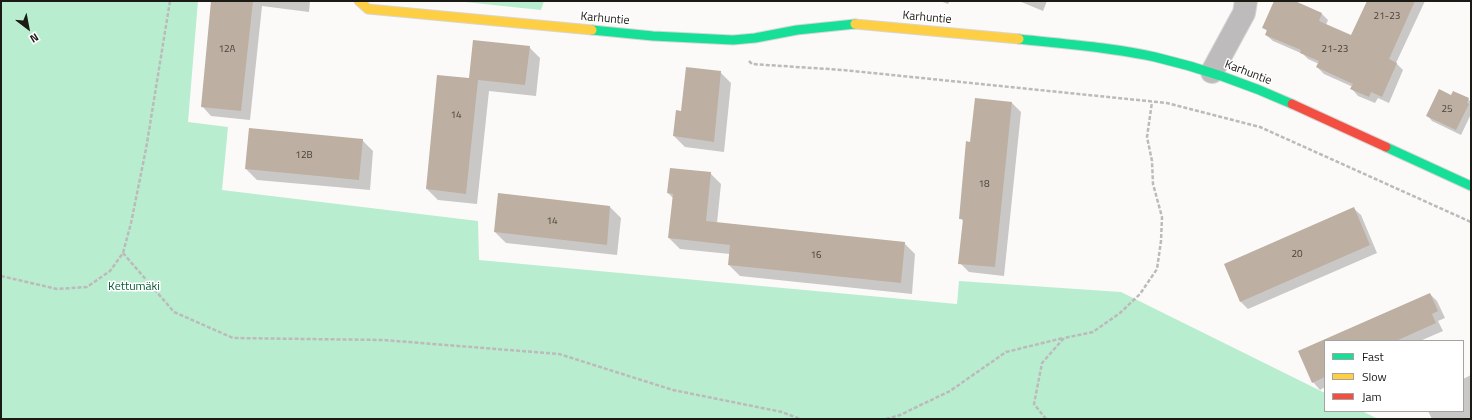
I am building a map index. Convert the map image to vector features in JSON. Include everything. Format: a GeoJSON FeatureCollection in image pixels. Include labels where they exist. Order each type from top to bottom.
{"type":"FeatureCollection","features":[{"type":"Feature","properties":{"kind":"street","name":"Karhuntie"},"geometry":{"type":"LineString","coordinates":[[359,1],[368,9],[646,35],[732,40],[755,38],[797,30],[858,24],[1097,47],[1154,56],[1212,72],[1264,92],[1471,186]]}},
{"type":"Feature","properties":{"kind":"street"},"geometry":{"type":"LineString","coordinates":[[1212,72],[1244,13],[1246,1]]}},
{"type":"Feature","properties":{"kind":"path"},"geometry":{"type":"LineString","coordinates":[[1,276],[57,289],[87,287],[110,271],[123,253],[146,149],[170,1]]}},
{"type":"Feature","properties":{"kind":"path"},"geometry":{"type":"LineString","coordinates":[[732,40],[752,64],[843,70],[1167,103],[1260,128],[1471,222]]}},
{"type":"Feature","properties":{"kind":"path"},"geometry":{"type":"LineString","coordinates":[[886,419],[900,415],[950,391],[1006,352],[1093,332],[1120,313],[1140,294],[1157,269],[1161,241],[1162,217],[1153,184],[1152,161],[1147,137],[1152,102]]}},
{"type":"Feature","properties":{"kind":"path"},"geometry":{"type":"LineString","coordinates":[[123,253],[174,312],[233,338],[383,340],[559,354],[673,390],[782,412],[800,419]]}},
{"type":"Feature","properties":{"kind":"path"},"geometry":{"type":"LineString","coordinates":[[1046,419],[1034,404],[1042,363],[1064,338]]}},
{"type":"Feature","properties":{"kind":"green space","name":"Kettumäki"},"geometry":{"type":"Polygon","coordinates":[[[1,1],[198,1],[188,122],[228,127],[222,190],[478,221],[479,260],[957,304],[959,281],[1121,292],[1324,393],[1324,412],[1364,412],[1378,419],[1,419],[1,1]]]}},
{"type":"Feature","properties":{"kind":"green space"},"geometry":{"type":"Polygon","coordinates":[[[455,1],[544,1],[541,10],[455,1]]]}},
{"type":"Feature","properties":{"kind":"building"},"geometry":{"type":"Polygon","coordinates":[[[211,1],[253,1],[241,111],[201,107],[211,1]]]}},
{"type":"Feature","properties":{"kind":"building"},"geometry":{"type":"Polygon","coordinates":[[[1274,1],[1295,1],[1322,13],[1319,21],[1351,35],[1367,1],[1415,1],[1389,59],[1397,63],[1382,97],[1371,92],[1369,97],[1350,89],[1353,84],[1316,67],[1319,61],[1300,53],[1301,50],[1265,35],[1267,30],[1262,28],[1274,1]]]}},
{"type":"Feature","properties":{"kind":"building"},"geometry":{"type":"Polygon","coordinates":[[[473,40],[530,46],[525,85],[478,80],[466,194],[426,189],[437,75],[469,78],[473,40]]]}},
{"type":"Feature","properties":{"kind":"building"},"geometry":{"type":"Polygon","coordinates":[[[686,67],[721,71],[714,142],[673,136],[676,110],[681,111],[686,67]]]}},
{"type":"Feature","properties":{"kind":"building"},"geometry":{"type":"Polygon","coordinates":[[[1439,89],[1451,95],[1453,91],[1469,98],[1467,103],[1469,104],[1456,130],[1426,116],[1439,89]]]}},
{"type":"Feature","properties":{"kind":"building"},"geometry":{"type":"Polygon","coordinates":[[[975,98],[1012,102],[995,267],[958,264],[963,219],[959,219],[966,141],[970,142],[975,98]]]}},
{"type":"Feature","properties":{"kind":"building"},"geometry":{"type":"Polygon","coordinates":[[[249,128],[363,139],[359,180],[245,169],[249,128]]]}},
{"type":"Feature","properties":{"kind":"building"},"geometry":{"type":"Polygon","coordinates":[[[670,168],[711,172],[706,221],[905,242],[901,283],[728,265],[730,245],[668,238],[673,194],[667,193],[670,168]]]}},
{"type":"Feature","properties":{"kind":"building"},"geometry":{"type":"Polygon","coordinates":[[[498,193],[610,206],[607,245],[494,232],[498,193]]]}},
{"type":"Feature","properties":{"kind":"building"},"geometry":{"type":"Polygon","coordinates":[[[1354,207],[1370,245],[1240,302],[1224,264],[1354,207]]]}},
{"type":"Feature","properties":{"kind":"building"},"geometry":{"type":"Polygon","coordinates":[[[1430,293],[1438,311],[1432,314],[1436,323],[1398,340],[1324,340],[1324,377],[1312,383],[1298,351],[1430,293]]]}},
{"type":"Feature","properties":{"kind":"traffic: fast"},"geometry":{"type":"LineString","coordinates":[[592,30],[653,36],[733,40],[755,38],[797,30],[855,24]]}},
{"type":"Feature","properties":{"kind":"traffic: fast"},"geometry":{"type":"LineString","coordinates":[[1019,39],[1104,48],[1155,57],[1225,77],[1292,104]]}},
{"type":"Feature","properties":{"kind":"traffic: fast"},"geometry":{"type":"LineString","coordinates":[[1386,147],[1471,186]]}},
{"type":"Feature","properties":{"kind":"traffic: slow"},"geometry":{"type":"LineString","coordinates":[[359,1],[368,9],[592,30]]}},
{"type":"Feature","properties":{"kind":"traffic: slow"},"geometry":{"type":"LineString","coordinates":[[855,24],[1019,39]]}},
{"type":"Feature","properties":{"kind":"traffic: jam"},"geometry":{"type":"LineString","coordinates":[[1292,104],[1386,147]]}}]}
